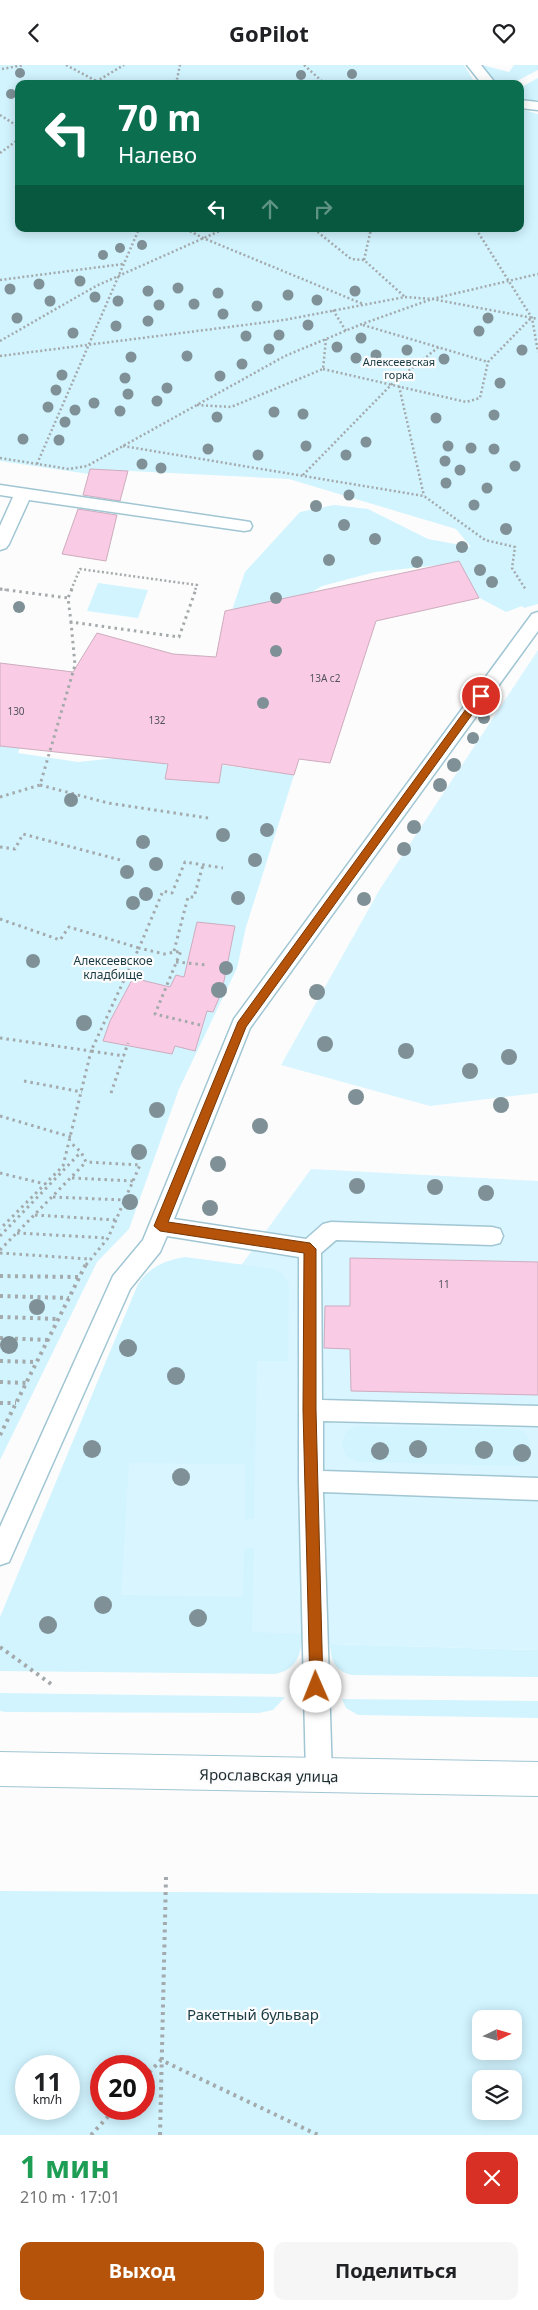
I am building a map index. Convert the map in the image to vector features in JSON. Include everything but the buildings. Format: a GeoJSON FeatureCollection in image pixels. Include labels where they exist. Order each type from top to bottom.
{"type":"FeatureCollection","features":[{"type":"Feature","properties":{"kind":"street","name":"Ярославская улица"},"geometry":{"type":"LineString","coordinates":[[0,1769],[538,1779]]}},
{"type":"Feature","properties":{"kind":"lane"},"geometry":{"type":"LineString","coordinates":[[474,65],[486,80]]}},
{"type":"Feature","properties":{"kind":"lane"},"geometry":{"type":"LineString","coordinates":[[524,104],[538,106]]}},
{"type":"Feature","properties":{"kind":"lane"},"geometry":{"type":"LineString","coordinates":[[0,490],[244,526]]}},
{"type":"Feature","properties":{"kind":"lane"},"geometry":{"type":"LineString","coordinates":[[0,544],[23,494]]}},
{"type":"Feature","properties":{"kind":"lane"},"geometry":{"type":"LineString","coordinates":[[0,1554],[8,1517],[121,1283],[152,1245],[242,1025],[369,847],[538,618]]}},
{"type":"Feature","properties":{"kind":"lane"},"geometry":{"type":"LineString","coordinates":[[160,1226],[310,1249],[331,1231],[492,1236]]}},
{"type":"Feature","properties":{"kind":"lane"},"geometry":{"type":"LineString","coordinates":[[310,1249],[311,1481],[320,1776]]}},
{"type":"Feature","properties":{"kind":"lane"},"geometry":{"type":"LineString","coordinates":[[310,1410],[538,1416]]}},
{"type":"Feature","properties":{"kind":"lane"},"geometry":{"type":"LineString","coordinates":[[311,1481],[538,1489]]}},
{"type":"Feature","properties":{"kind":"path"},"geometry":{"type":"LineString","coordinates":[[2,69],[24,65]]}},
{"type":"Feature","properties":{"kind":"path"},"geometry":{"type":"LineString","coordinates":[[66,65],[94,80]]}},
{"type":"Feature","properties":{"kind":"path"},"geometry":{"type":"LineString","coordinates":[[98,80],[124,65]]}},
{"type":"Feature","properties":{"kind":"path"},"geometry":{"type":"LineString","coordinates":[[177,80],[180,65]]}},
{"type":"Feature","properties":{"kind":"path"},"geometry":{"type":"LineString","coordinates":[[304,65],[321,80]]}},
{"type":"Feature","properties":{"kind":"path"},"geometry":{"type":"LineString","coordinates":[[0,115],[15,124]]}},
{"type":"Feature","properties":{"kind":"path"},"geometry":{"type":"LineString","coordinates":[[0,153],[15,142]]}},
{"type":"Feature","properties":{"kind":"path"},"geometry":{"type":"LineString","coordinates":[[37,463],[138,232]]}},
{"type":"Feature","properties":{"kind":"path"},"geometry":{"type":"LineString","coordinates":[[192,232],[364,304]]}},
{"type":"Feature","properties":{"kind":"path"},"geometry":{"type":"LineString","coordinates":[[0,341],[96,286],[217,232]]}},
{"type":"Feature","properties":{"kind":"path"},"geometry":{"type":"LineString","coordinates":[[318,232],[351,259],[364,260],[405,297]]}},
{"type":"Feature","properties":{"kind":"path"},"geometry":{"type":"LineString","coordinates":[[364,260],[370,232]]}},
{"type":"Feature","properties":{"kind":"path"},"geometry":{"type":"LineString","coordinates":[[478,232],[532,318],[538,352]]}},
{"type":"Feature","properties":{"kind":"path"},"geometry":{"type":"LineString","coordinates":[[0,281],[124,264]]}},
{"type":"Feature","properties":{"kind":"path"},"geometry":{"type":"LineString","coordinates":[[0,458],[69,469],[87,466],[285,356],[432,299],[538,274]]}},
{"type":"Feature","properties":{"kind":"path"},"geometry":{"type":"LineString","coordinates":[[0,356],[284,320],[405,297],[432,299],[538,319]]}},
{"type":"Feature","properties":{"kind":"path"},"geometry":{"type":"LineString","coordinates":[[333,310],[346,331]]}},
{"type":"Feature","properties":{"kind":"path"},"geometry":{"type":"LineString","coordinates":[[196,405],[231,407],[323,369],[466,402],[480,397],[488,362],[532,318]]}},
{"type":"Feature","properties":{"kind":"path"},"geometry":{"type":"LineString","coordinates":[[362,325],[440,346],[488,362]]}},
{"type":"Feature","properties":{"kind":"path"},"geometry":{"type":"LineString","coordinates":[[323,369],[326,339]]}},
{"type":"Feature","properties":{"kind":"path"},"geometry":{"type":"LineString","coordinates":[[303,476],[392,384],[440,346]]}},
{"type":"Feature","properties":{"kind":"path"},"geometry":{"type":"LineString","coordinates":[[399,386],[424,496]]}},
{"type":"Feature","properties":{"kind":"path"},"geometry":{"type":"LineString","coordinates":[[123,446],[424,496],[485,540],[514,547],[512,567],[520,581]]}},
{"type":"Feature","properties":{"kind":"path"},"geometry":{"type":"LineString","coordinates":[[40,785],[75,665],[68,598],[80,569],[197,585],[179,637],[71,622]]}},
{"type":"Feature","properties":{"kind":"path"},"geometry":{"type":"LineString","coordinates":[[0,589],[68,598]]}},
{"type":"Feature","properties":{"kind":"path"},"geometry":{"type":"LineString","coordinates":[[0,797],[40,785],[108,803],[208,818]]}},
{"type":"Feature","properties":{"kind":"path"},"geometry":{"type":"LineString","coordinates":[[0,847],[15,849],[23,835],[124,861]]}},
{"type":"Feature","properties":{"kind":"path"},"geometry":{"type":"LineString","coordinates":[[0,1229],[63,1166],[92,1051],[163,891],[172,893],[185,862],[223,868]]}},
{"type":"Feature","properties":{"kind":"path"},"geometry":{"type":"LineString","coordinates":[[174,951],[188,897],[194,897],[203,865]]}},
{"type":"Feature","properties":{"kind":"path"},"geometry":{"type":"LineString","coordinates":[[0,919],[60,940],[69,927],[164,954],[181,951],[155,1014],[200,1025]]}},
{"type":"Feature","properties":{"kind":"path"},"geometry":{"type":"LineString","coordinates":[[176,962],[207,965]]}},
{"type":"Feature","properties":{"kind":"path"},"geometry":{"type":"LineString","coordinates":[[0,1039],[124,1056]]}},
{"type":"Feature","properties":{"kind":"path"},"geometry":{"type":"LineString","coordinates":[[111,1093],[128,1043]]}},
{"type":"Feature","properties":{"kind":"path"},"geometry":{"type":"LineString","coordinates":[[24,1081],[82,1092]]}},
{"type":"Feature","properties":{"kind":"path"},"geometry":{"type":"LineString","coordinates":[[0,1116],[70,1139],[81,1152],[86,1162]]}},
{"type":"Feature","properties":{"kind":"path"},"geometry":{"type":"LineString","coordinates":[[0,1236],[81,1152]]}},
{"type":"Feature","properties":{"kind":"path"},"geometry":{"type":"LineString","coordinates":[[0,1252],[86,1162]]}},
{"type":"Feature","properties":{"kind":"path"},"geometry":{"type":"LineString","coordinates":[[0,1435],[89,1259],[108,1239],[140,1165],[86,1162]]}},
{"type":"Feature","properties":{"kind":"path"},"geometry":{"type":"LineString","coordinates":[[0,1173],[45,1184]]}},
{"type":"Feature","properties":{"kind":"path"},"geometry":{"type":"LineString","coordinates":[[71,1178],[134,1181]]}},
{"type":"Feature","properties":{"kind":"path"},"geometry":{"type":"LineString","coordinates":[[53,1197],[125,1200]]}},
{"type":"Feature","properties":{"kind":"path"},"geometry":{"type":"LineString","coordinates":[[35,1215],[116,1220]]}},
{"type":"Feature","properties":{"kind":"path"},"geometry":{"type":"LineString","coordinates":[[17,1233],[108,1239]]}},
{"type":"Feature","properties":{"kind":"path"},"geometry":{"type":"LineString","coordinates":[[0,1252],[89,1259]]}},
{"type":"Feature","properties":{"kind":"path"},"geometry":{"type":"LineString","coordinates":[[0,1276],[80,1277]]}},
{"type":"Feature","properties":{"kind":"path"},"geometry":{"type":"LineString","coordinates":[[0,1296],[69,1299]]}},
{"type":"Feature","properties":{"kind":"path"},"geometry":{"type":"LineString","coordinates":[[0,1317],[59,1319]]}},
{"type":"Feature","properties":{"kind":"path"},"geometry":{"type":"LineString","coordinates":[[0,1338],[48,1340]]}},
{"type":"Feature","properties":{"kind":"path"},"geometry":{"type":"LineString","coordinates":[[0,1361],[37,1362]]}},
{"type":"Feature","properties":{"kind":"path"},"geometry":{"type":"LineString","coordinates":[[0,1382],[26,1383]]}},
{"type":"Feature","properties":{"kind":"path"},"geometry":{"type":"LineString","coordinates":[[0,1403],[16,1403]]}},
{"type":"Feature","properties":{"kind":"path"},"geometry":{"type":"LineString","coordinates":[[0,1425],[6,1425]]}},
{"type":"Feature","properties":{"kind":"path"},"geometry":{"type":"LineString","coordinates":[[0,1647],[51,1684]]}},
{"type":"Feature","properties":{"kind":"path"},"geometry":{"type":"LineString","coordinates":[[160,2135],[166,1877]]}},
{"type":"Feature","properties":{"kind":"path"},"geometry":{"type":"LineString","coordinates":[[155,2066],[161,2060]]}},
{"type":"Feature","properties":{"kind":"path"},"geometry":{"type":"LineString","coordinates":[[161,2060],[318,2135]]}},
{"type":"Feature","properties":{"kind":"path"},"geometry":{"type":"LineString","coordinates":[[91,2135],[105,2120]]}},
{"type":"Feature","properties":{"kind":"shaded area"},"geometry":{"type":"Polygon","coordinates":[[[538,650],[538,1093],[430,1106],[281,1065],[380,889],[538,650]]]}},
{"type":"Feature","properties":{"kind":"shaded area"},"geometry":{"type":"Polygon","coordinates":[[[311,1169],[538,1181],[538,1650],[28,1635],[171,1362],[311,1169]]]}},
{"type":"Feature","properties":{"kind":"green space","name":"Алексеевская горка"},"geometry":{"type":"Polygon","coordinates":[[[0,65],[464,65],[473,80],[15,80],[15,232],[524,232],[524,110],[538,114],[538,604],[524,608],[522,606],[506,612],[476,596],[449,564],[375,572],[322,586],[307,595],[240,669],[233,607],[245,572],[300,512],[334,505],[368,509],[428,539],[471,547],[456,529],[289,479],[91,469],[89,474],[0,461],[0,65]]]}},
{"type":"Feature","properties":{"kind":"green space"},"geometry":{"type":"Polygon","coordinates":[[[482,65],[509,72],[514,65],[538,65],[538,70],[519,80],[494,80],[482,65]]]}},
{"type":"Feature","properties":{"kind":"green space"},"geometry":{"type":"Polygon","coordinates":[[[538,78],[538,100],[524,99],[524,86],[538,78]]]}},
{"type":"Feature","properties":{"kind":"green space"},"geometry":{"type":"Polygon","coordinates":[[[98,583],[148,590],[138,618],[87,611],[98,583]]]}},
{"type":"Feature","properties":{"kind":"green space","name":"Алексеевское кладбище"},"geometry":{"type":"Polygon","coordinates":[[[0,663],[48,669],[18,753],[78,762],[116,758],[168,764],[165,779],[218,783],[222,765],[294,775],[246,927],[237,968],[179,1089],[129,1229],[97,1262],[0,1460],[0,663]]]}},
{"type":"Feature","properties":{"kind":"green space"},"geometry":{"type":"Polygon","coordinates":[[[185,1257],[274,1269],[284,1275],[289,1285],[288,1361],[257,1361],[254,1519],[245,1519],[245,1464],[129,1463],[121,1595],[243,1597],[244,1548],[254,1548],[252,1632],[302,1634],[299,1655],[288,1669],[274,1674],[0,1671],[0,1617],[138,1284],[147,1273],[158,1265],[185,1257]]]}},
{"type":"Feature","properties":{"kind":"green space"},"geometry":{"type":"Polygon","coordinates":[[[358,1426],[517,1429],[529,1438],[531,1448],[527,1463],[518,1466],[359,1462],[346,1456],[342,1443],[347,1430],[358,1426]]]}},
{"type":"Feature","properties":{"kind":"green space"},"geometry":{"type":"Polygon","coordinates":[[[330,1644],[538,1650],[538,1677],[352,1675],[337,1668],[331,1655],[330,1644]]]}},
{"type":"Feature","properties":{"kind":"green space"},"geometry":{"type":"Polygon","coordinates":[[[0,1693],[285,1697],[273,1710],[259,1713],[5,1712],[0,1711],[0,1693]]]}},
{"type":"Feature","properties":{"kind":"green space"},"geometry":{"type":"Polygon","coordinates":[[[342,1699],[538,1701],[538,1718],[358,1715],[346,1708],[342,1699]]]}},
{"type":"Feature","properties":{"kind":"green space","name":"Ракетный бульвар"},"geometry":{"type":"Polygon","coordinates":[[[0,1891],[538,1894],[538,2135],[0,2135],[0,1891]]]}},
{"type":"Feature","properties":{"kind":"route"},"geometry":{"type":"LineString","coordinates":[[316,1687],[310,1410],[310,1249],[160,1226],[242,1025],[369,847],[481,696]]}}]}
